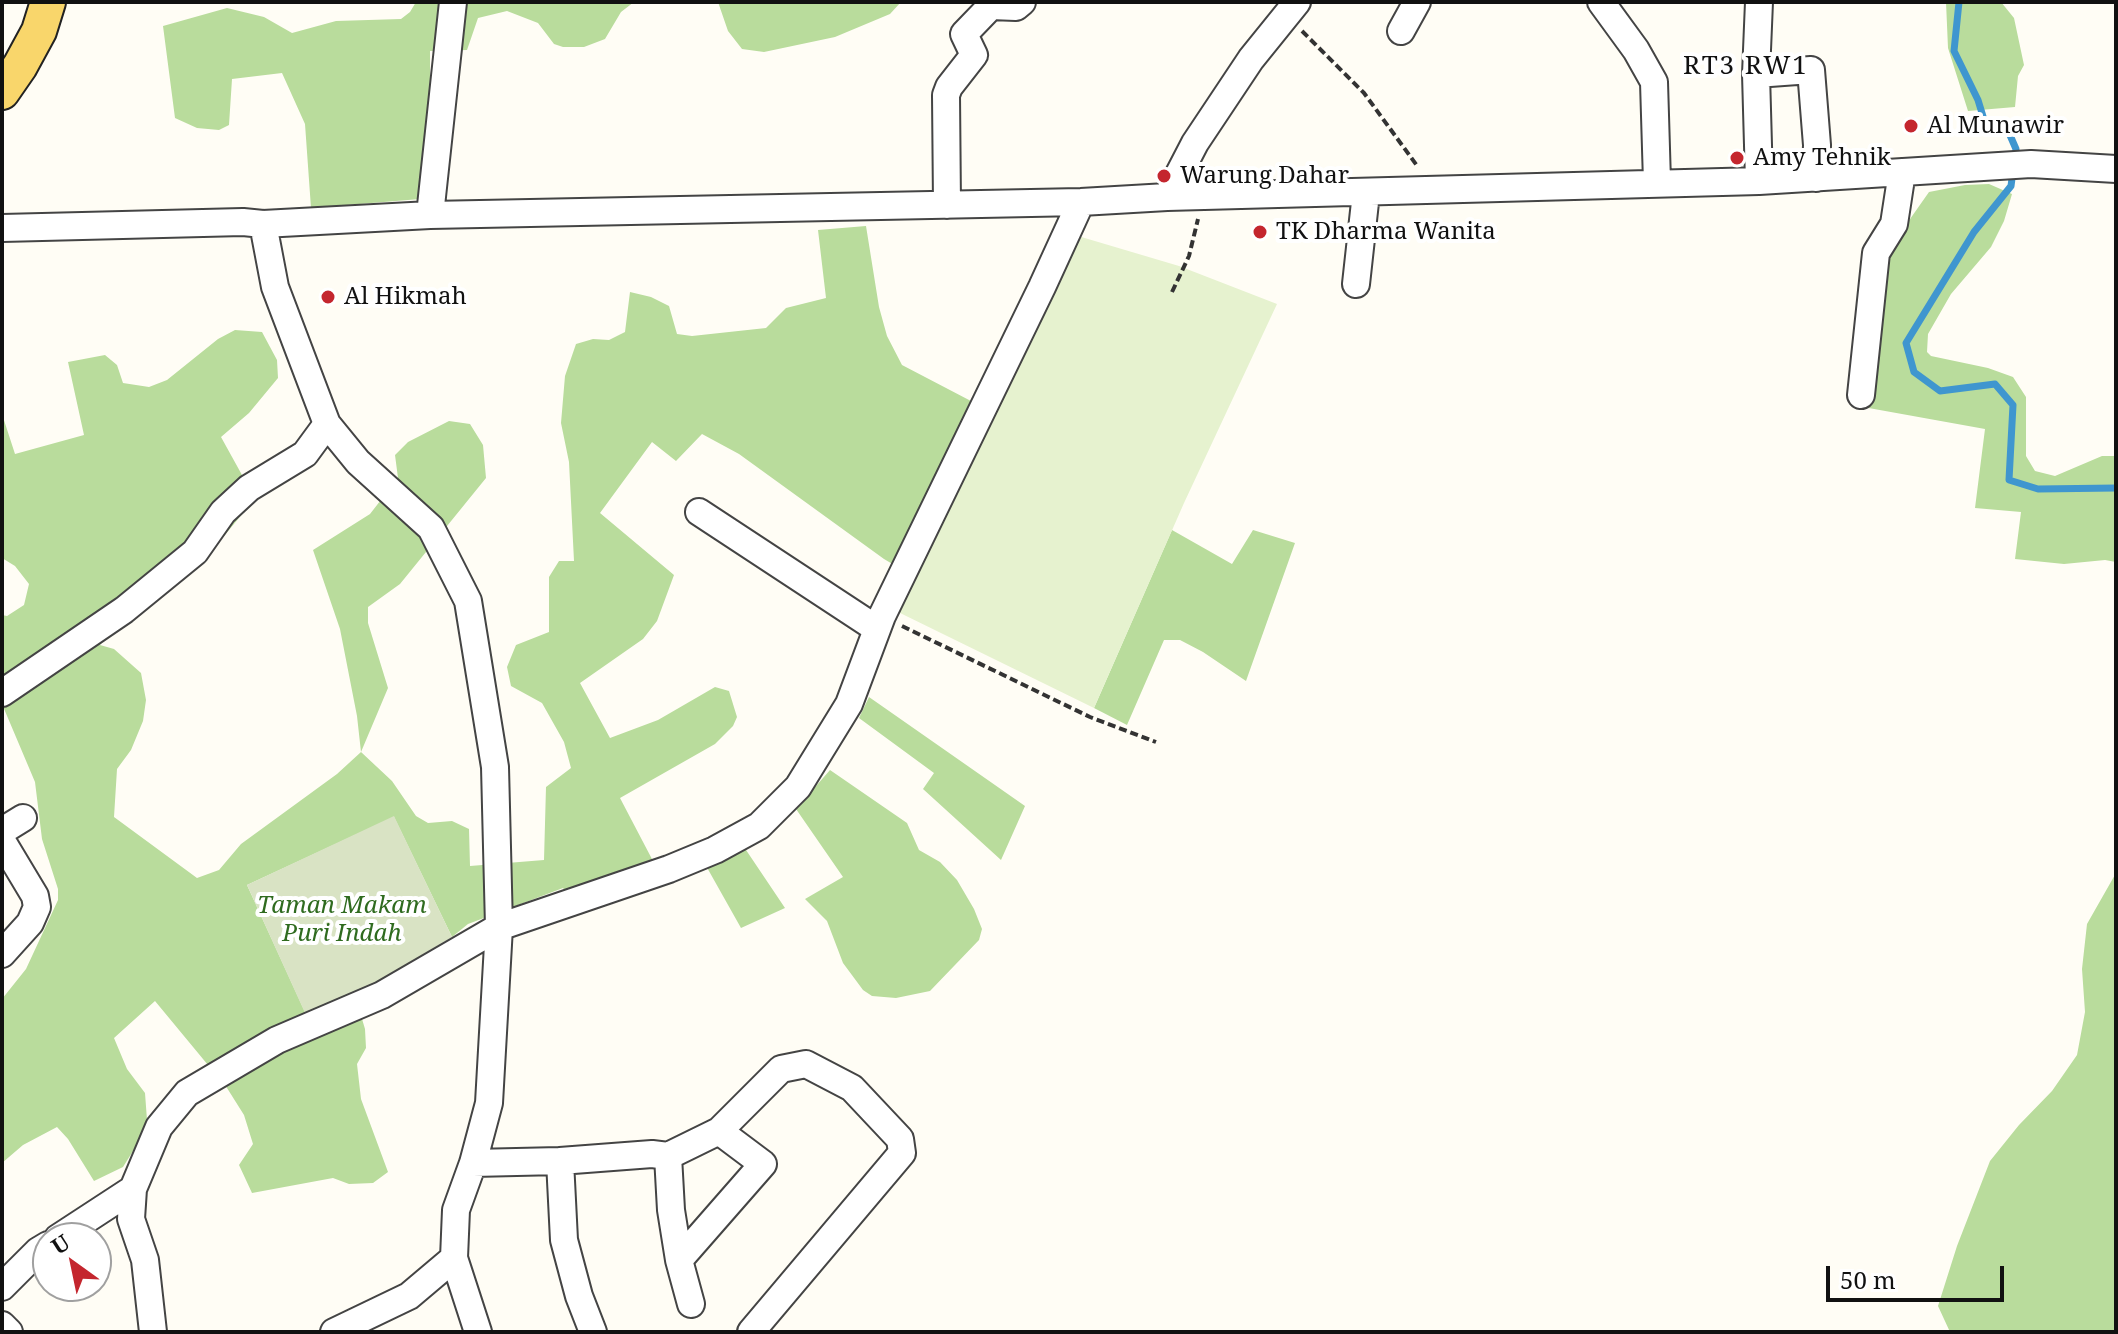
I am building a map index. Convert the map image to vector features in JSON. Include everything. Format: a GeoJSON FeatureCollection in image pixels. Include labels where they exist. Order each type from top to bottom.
{"type":"FeatureCollection","features":[{"type":"Feature","properties":{"kind":"main road"},"geometry":{"type":"LineString","coordinates":[[2,92],[39,31],[48,2]]}},
{"type":"Feature","properties":{"kind":"street"},"geometry":{"type":"LineString","coordinates":[[430,215],[453,2]]}},
{"type":"Feature","properties":{"kind":"street"},"geometry":{"type":"LineString","coordinates":[[947,205],[946,95],[974,55],[964,34],[991,6],[1016,7],[1022,2]]}},
{"type":"Feature","properties":{"kind":"street"},"geometry":{"type":"LineString","coordinates":[[1401,31],[1417,2]]}},
{"type":"Feature","properties":{"kind":"street"},"geometry":{"type":"LineString","coordinates":[[1601,2],[1636,50],[1654,82],[1657,182]]}},
{"type":"Feature","properties":{"kind":"street"},"geometry":{"type":"LineString","coordinates":[[1759,2],[1756,74],[1759,181]]}},
{"type":"Feature","properties":{"kind":"street"},"geometry":{"type":"LineString","coordinates":[[1167,197],[1211,119],[1251,59],[1292,9]]}},
{"type":"Feature","properties":{"kind":"street"},"geometry":{"type":"LineString","coordinates":[[1756,74],[1811,70],[1817,145],[1816,178]]}},
{"type":"Feature","properties":{"kind":"street"},"geometry":{"type":"LineString","coordinates":[[2,228],[263,224],[430,215],[1081,202],[1759,181],[2031,164],[2116,169]]}},
{"type":"Feature","properties":{"kind":"street"},"geometry":{"type":"LineString","coordinates":[[1861,395],[1876,253],[1894,224],[1902,172]]}},
{"type":"Feature","properties":{"kind":"street"},"geometry":{"type":"LineString","coordinates":[[1356,284],[1366,193]]}},
{"type":"Feature","properties":{"kind":"street"},"geometry":{"type":"LineString","coordinates":[[153,1332],[145,1260],[131,1219],[133,1189],[159,1127],[187,1093],[277,1040],[382,995],[499,927],[699,858],[759,826],[798,787],[849,704],[879,623],[1081,202]]}},
{"type":"Feature","properties":{"kind":"street"},"geometry":{"type":"LineString","coordinates":[[263,224],[275,287],[327,424],[358,462],[431,528],[468,601],[495,767],[499,927],[489,1103],[456,1210],[454,1258],[478,1332]]}},
{"type":"Feature","properties":{"kind":"street"},"geometry":{"type":"LineString","coordinates":[[2,693],[124,610],[195,552],[223,512],[249,488],[305,454],[327,424]]}},
{"type":"Feature","properties":{"kind":"street"},"geometry":{"type":"LineString","coordinates":[[699,512],[879,623]]}},
{"type":"Feature","properties":{"kind":"street"},"geometry":{"type":"LineString","coordinates":[[2,841],[35,896],[37,907],[30,923],[2,954]]}},
{"type":"Feature","properties":{"kind":"street"},"geometry":{"type":"LineString","coordinates":[[473,1163],[652,1154],[668,1156],[719,1131],[781,1069],[806,1064],[852,1088],[900,1139],[902,1153],[751,1332]]}},
{"type":"Feature","properties":{"kind":"street"},"geometry":{"type":"LineString","coordinates":[[679,1260],[763,1164],[719,1131]]}},
{"type":"Feature","properties":{"kind":"street"},"geometry":{"type":"LineString","coordinates":[[668,1156],[671,1210],[679,1260],[691,1304]]}},
{"type":"Feature","properties":{"kind":"street"},"geometry":{"type":"LineString","coordinates":[[560,1161],[564,1240],[579,1296],[593,1332]]}},
{"type":"Feature","properties":{"kind":"street"},"geometry":{"type":"LineString","coordinates":[[82,1222],[133,1189]]}},
{"type":"Feature","properties":{"kind":"street"},"geometry":{"type":"LineString","coordinates":[[2,1287],[32,1257]]}},
{"type":"Feature","properties":{"kind":"street"},"geometry":{"type":"LineString","coordinates":[[334,1332],[409,1296],[454,1258]]}},
{"type":"Feature","properties":{"kind":"street"},"geometry":{"type":"LineString","coordinates":[[2,1325],[9,1332]]}},
{"type":"Feature","properties":{"kind":"path"},"geometry":{"type":"LineString","coordinates":[[1292,9],[1364,93],[1402,142],[1433,190]]}},
{"type":"Feature","properties":{"kind":"path"},"geometry":{"type":"LineString","coordinates":[[1172,292],[1192,245],[1198,222],[1197,197]]}},
{"type":"Feature","properties":{"kind":"path"},"geometry":{"type":"LineString","coordinates":[[879,623],[1090,717],[1156,742]]}},
{"type":"Feature","properties":{"kind":"green space"},"geometry":{"type":"Polygon","coordinates":[[[416,2],[634,2],[621,12],[605,39],[584,47],[554,44],[538,23],[507,11],[478,18],[467,50],[430,51],[430,165],[420,199],[311,208],[305,124],[282,73],[232,79],[229,125],[219,130],[197,128],[175,118],[163,26],[227,8],[264,17],[292,33],[336,21],[401,19],[416,2]]]}},
{"type":"Feature","properties":{"kind":"green space"},"geometry":{"type":"Polygon","coordinates":[[[718,2],[901,2],[890,14],[835,37],[764,52],[742,49],[728,31],[718,2]]]}},
{"type":"Feature","properties":{"kind":"green space"},"geometry":{"type":"Polygon","coordinates":[[[1946,2],[2001,2],[2014,18],[2024,65],[2018,76],[2015,107],[1968,111],[1948,48],[1946,2]]]}},
{"type":"Feature","properties":{"kind":"green space"},"geometry":{"type":"Polygon","coordinates":[[[1989,184],[2012,194],[2004,221],[1991,247],[1951,294],[1928,334],[1927,352],[1931,356],[1988,368],[2013,377],[2026,397],[2026,456],[2035,471],[2055,476],[2102,456],[2116,456],[2116,562],[2105,560],[2064,564],[2015,559],[2021,512],[1975,508],[1985,429],[1852,405],[1864,260],[1896,239],[1929,192],[1989,184]]]}},
{"type":"Feature","properties":{"kind":"green space"},"geometry":{"type":"Polygon","coordinates":[[[866,226],[879,307],[887,336],[902,365],[992,412],[911,575],[884,559],[739,454],[702,434],[676,461],[652,442],[600,513],[674,575],[657,621],[643,639],[580,683],[610,738],[658,720],[715,687],[729,691],[737,717],[733,726],[715,744],[620,798],[664,882],[580,914],[563,888],[468,924],[452,937],[394,817],[247,885],[305,1012],[354,992],[365,1029],[366,1048],[357,1064],[361,1099],[388,1172],[373,1183],[349,1184],[333,1178],[252,1193],[239,1165],[253,1144],[244,1115],[227,1088],[155,1001],[114,1038],[127,1069],[145,1093],[147,1120],[138,1143],[123,1167],[94,1181],[57,1127],[23,1145],[2,1163],[2,999],[26,969],[58,900],[58,889],[42,839],[35,782],[2,704],[2,615],[7,616],[24,605],[29,584],[15,566],[2,558],[2,414],[15,454],[84,435],[68,362],[105,355],[117,365],[123,383],[149,387],[167,380],[218,339],[235,330],[262,332],[277,360],[278,378],[249,413],[221,437],[242,475],[262,490],[215,547],[122,619],[100,645],[114,649],[141,673],[146,700],[143,721],[131,750],[117,769],[114,817],[197,878],[219,870],[241,844],[337,774],[361,752],[392,781],[416,816],[428,823],[452,821],[469,829],[470,866],[544,860],[546,787],[571,768],[564,742],[542,703],[511,686],[507,667],[516,645],[549,632],[549,577],[559,561],[574,561],[569,462],[561,423],[565,376],[576,344],[593,339],[609,340],[625,332],[630,292],[669,306],[677,334],[692,336],[766,328],[786,308],[826,298],[818,230],[866,226]]]}},
{"type":"Feature","properties":{"kind":"green space"},"geometry":{"type":"Polygon","coordinates":[[[1078,236],[1179,266],[1277,304],[1184,503],[1094,708],[896,611],[1078,236]]]}},
{"type":"Feature","properties":{"kind":"green space"},"geometry":{"type":"Polygon","coordinates":[[[449,421],[470,424],[483,445],[486,478],[400,584],[368,607],[368,623],[388,688],[361,752],[340,629],[313,550],[370,514],[398,478],[395,455],[408,442],[449,421]]]}},
{"type":"Feature","properties":{"kind":"green space"},"geometry":{"type":"Polygon","coordinates":[[[1172,530],[1232,564],[1253,530],[1295,543],[1246,681],[1180,640],[1164,640],[1127,725],[1094,708],[1172,530]]]}},
{"type":"Feature","properties":{"kind":"green space"},"geometry":{"type":"Polygon","coordinates":[[[869,697],[1025,806],[1001,860],[923,789],[934,773],[859,718],[869,697]]]}},
{"type":"Feature","properties":{"kind":"green space"},"geometry":{"type":"Polygon","coordinates":[[[830,770],[907,823],[919,850],[940,862],[957,880],[974,909],[982,929],[979,940],[930,991],[896,998],[872,996],[863,990],[843,963],[827,921],[805,899],[843,877],[796,809],[830,770]]]}},
{"type":"Feature","properties":{"kind":"green space","name":"Taman Makam Puri Indah"},"geometry":{"type":"Polygon","coordinates":[[[394,816],[452,937],[373,984],[305,1013],[247,885],[394,816]]]}},
{"type":"Feature","properties":{"kind":"green space"},"geometry":{"type":"Polygon","coordinates":[[[744,847],[785,908],[741,928],[705,864],[744,847]]]}},
{"type":"Feature","properties":{"kind":"green space"},"geometry":{"type":"Polygon","coordinates":[[[2116,873],[2116,1332],[1950,1332],[1938,1306],[1990,1161],[2052,1091],[2077,1055],[2085,1012],[2082,969],[2087,924],[2116,873]]]}},
{"type":"Feature","properties":{"kind":"waterway"},"geometry":{"type":"LineString","coordinates":[[1959,2],[1954,51],[1978,100],[1985,123],[2006,126],[2016,149],[2011,186],[1974,232],[1906,343],[1914,372],[1940,391],[1995,384],[2013,405],[2009,480],[2038,489],[2116,488]]}},
{"type":"Feature","properties":{"kind":"place","name":"Al Munawir"},"geometry":{"type":"Point","coordinates":[1911,126]}},
{"type":"Feature","properties":{"kind":"place","name":"Amy Tehnik"},"geometry":{"type":"Point","coordinates":[1737,158]}},
{"type":"Feature","properties":{"kind":"place","name":"Warung Dahar"},"geometry":{"type":"Point","coordinates":[1164,176]}},
{"type":"Feature","properties":{"kind":"place","name":"TK Dharma Wanita"},"geometry":{"type":"Point","coordinates":[1260,232]}},
{"type":"Feature","properties":{"kind":"place","name":"Al Hikmah"},"geometry":{"type":"Point","coordinates":[328,297]}},
{"type":"Feature","properties":{"kind":"district","name":"RT3 RW1"},"geometry":{"type":"Point","coordinates":[1746,67]}}]}
